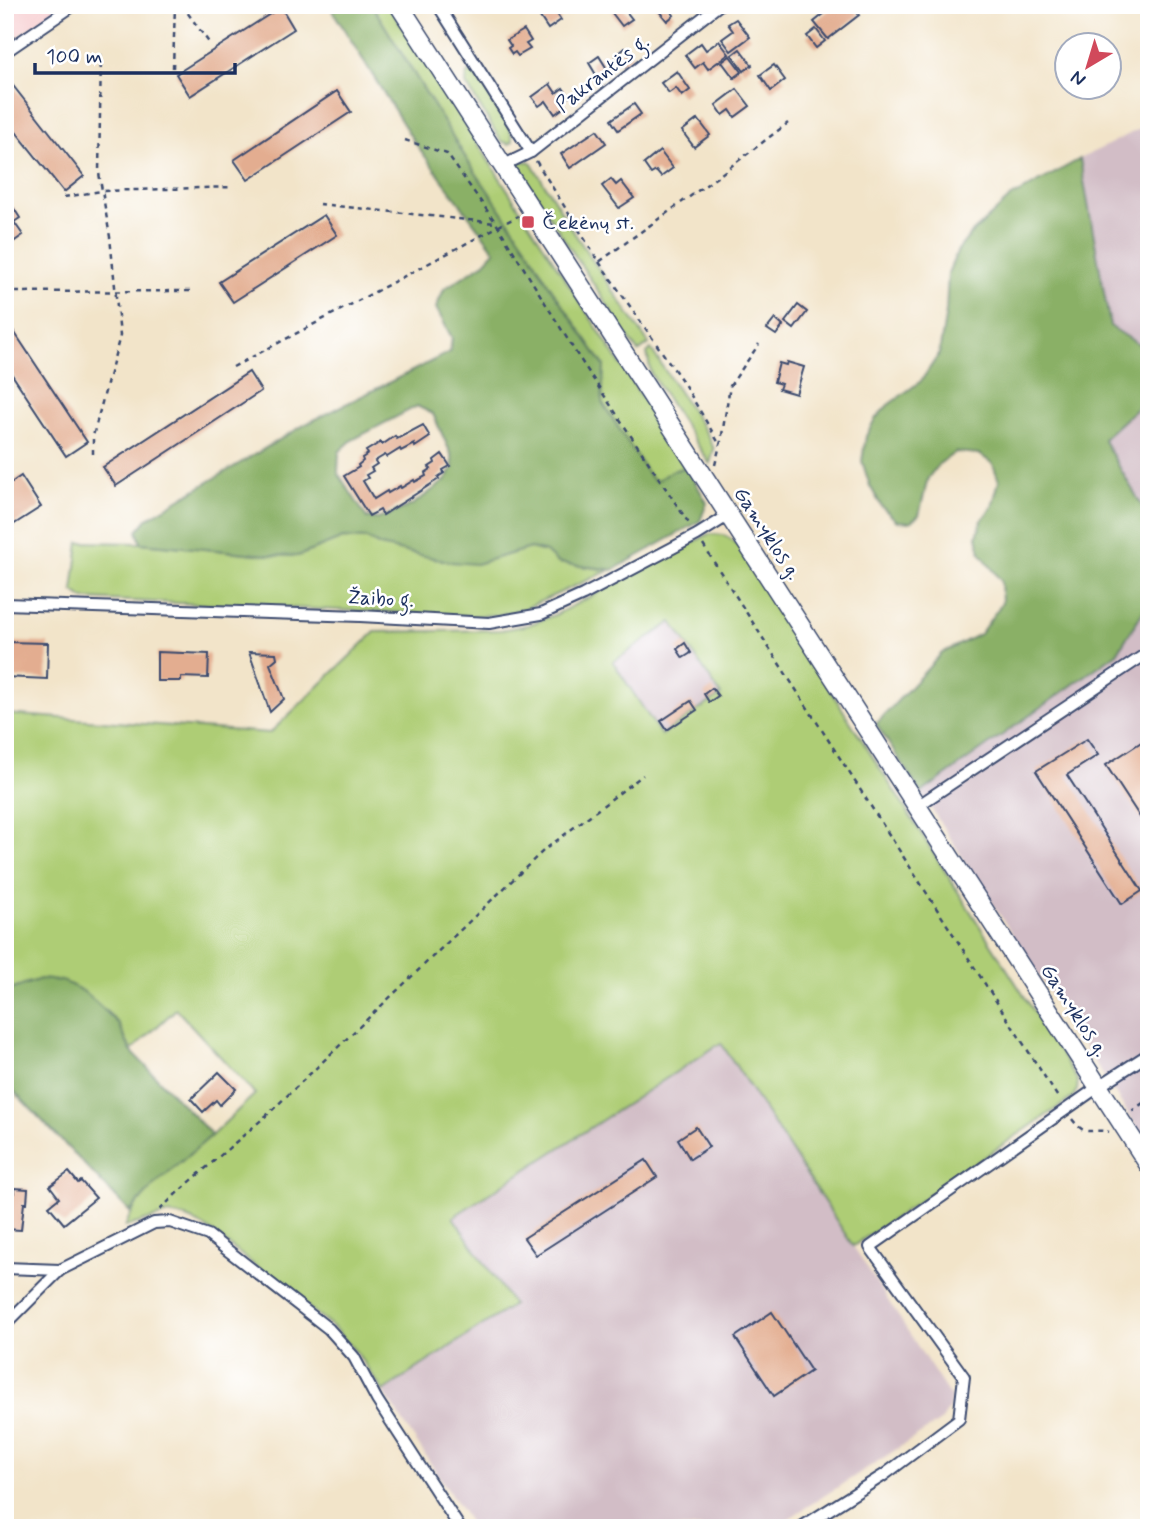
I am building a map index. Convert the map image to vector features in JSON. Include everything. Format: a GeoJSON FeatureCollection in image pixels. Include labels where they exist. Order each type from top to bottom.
{"type":"FeatureCollection","features":[{"type":"Feature","properties":{"kind":"main road","name":"Gamyklos g."},"geometry":{"type":"LineString","coordinates":[[399,5],[1149,1165]]}},
{"type":"Feature","properties":{"kind":"street"},"geometry":{"type":"LineString","coordinates":[[5,52],[74,5]]}},
{"type":"Feature","properties":{"kind":"street"},"geometry":{"type":"LineString","coordinates":[[438,5],[531,152]]}},
{"type":"Feature","properties":{"kind":"street","name":"Pakrantės g."},"geometry":{"type":"LineString","coordinates":[[504,165],[531,152],[719,5]]}},
{"type":"Feature","properties":{"kind":"street","name":"Žaibo g."},"geometry":{"type":"LineString","coordinates":[[5,604],[489,623],[541,614],[583,595],[697,535],[729,514]]}},
{"type":"Feature","properties":{"kind":"street"},"geometry":{"type":"LineString","coordinates":[[916,807],[1149,652]]}},
{"type":"Feature","properties":{"kind":"street"},"geometry":{"type":"LineString","coordinates":[[800,1528],[884,1475],[959,1419],[964,1377],[870,1247],[1065,1109],[1149,1054]]}},
{"type":"Feature","properties":{"kind":"street"},"geometry":{"type":"LineString","coordinates":[[5,1325],[61,1270],[154,1223],[170,1222],[208,1235],[329,1329],[354,1357],[376,1400],[460,1528]]}},
{"type":"Feature","properties":{"kind":"street"},"geometry":{"type":"LineString","coordinates":[[5,1268],[61,1270]]}},
{"type":"Feature","properties":{"kind":"path"},"geometry":{"type":"LineString","coordinates":[[173,68],[175,5]]}},
{"type":"Feature","properties":{"kind":"path"},"geometry":{"type":"LineString","coordinates":[[182,5],[210,44]]}},
{"type":"Feature","properties":{"kind":"path"},"geometry":{"type":"LineString","coordinates":[[93,454],[93,436],[120,336],[110,237],[99,173],[101,54]]}},
{"type":"Feature","properties":{"kind":"path"},"geometry":{"type":"LineString","coordinates":[[599,262],[788,123]]}},
{"type":"Feature","properties":{"kind":"path"},"geometry":{"type":"LineString","coordinates":[[405,140],[447,154],[498,225],[576,353],[697,535],[1079,1129],[1111,1133],[1137,1117],[1133,1110],[1149,1099]]}},
{"type":"Feature","properties":{"kind":"path"},"geometry":{"type":"LineString","coordinates":[[531,152],[599,262],[683,382],[720,445]]}},
{"type":"Feature","properties":{"kind":"path"},"geometry":{"type":"LineString","coordinates":[[64,197],[102,191],[233,187]]}},
{"type":"Feature","properties":{"kind":"path"},"geometry":{"type":"LineString","coordinates":[[319,204],[498,225]]}},
{"type":"Feature","properties":{"kind":"path"},"geometry":{"type":"LineString","coordinates":[[233,367],[532,209]]}},
{"type":"Feature","properties":{"kind":"path"},"geometry":{"type":"LineString","coordinates":[[5,292],[193,291]]}},
{"type":"Feature","properties":{"kind":"path"},"geometry":{"type":"LineString","coordinates":[[710,485],[730,386],[759,344]]}},
{"type":"Feature","properties":{"kind":"path"},"geometry":{"type":"LineString","coordinates":[[154,1223],[157,1212],[277,1105],[543,851],[643,775]]}},
{"type":"Feature","properties":{"kind":"shaded area"},"geometry":{"type":"Polygon","coordinates":[[[5,5],[63,5],[5,45],[5,5]]]}},
{"type":"Feature","properties":{"kind":"shaded area"},"geometry":{"type":"Polygon","coordinates":[[[1149,124],[1149,351],[1110,326],[1080,159],[1149,124]]]}},
{"type":"Feature","properties":{"kind":"shaded area"},"geometry":{"type":"Polygon","coordinates":[[[1149,397],[1149,518],[1103,439],[1149,397]]]}},
{"type":"Feature","properties":{"kind":"shaded area"},"geometry":{"type":"Polygon","coordinates":[[[1149,602],[1149,1146],[921,793],[1117,653],[1149,602]]]}},
{"type":"Feature","properties":{"kind":"shaded area"},"geometry":{"type":"Polygon","coordinates":[[[672,622],[721,695],[661,735],[612,662],[672,622]]]}},
{"type":"Feature","properties":{"kind":"shaded area"},"geometry":{"type":"Polygon","coordinates":[[[722,1043],[951,1398],[949,1409],[942,1420],[774,1528],[473,1528],[383,1391],[513,1305],[453,1217],[722,1043]]]}},
{"type":"Feature","properties":{"kind":"green space"},"geometry":{"type":"Polygon","coordinates":[[[329,5],[372,5],[467,160],[604,366],[602,402],[650,477],[656,481],[672,471],[687,467],[707,503],[700,521],[613,570],[558,563],[546,552],[530,548],[476,564],[451,562],[380,546],[367,539],[343,538],[298,556],[141,543],[137,531],[148,518],[306,424],[450,352],[452,338],[436,308],[444,289],[483,264],[495,251],[413,140],[329,5]],[[417,406],[352,440],[339,452],[338,473],[367,518],[378,519],[412,505],[446,480],[453,468],[452,456],[433,414],[417,406]]]}},
{"type":"Feature","properties":{"kind":"green space"},"geometry":{"type":"Polygon","coordinates":[[[372,5],[388,5],[687,467],[672,471],[656,481],[650,477],[602,402],[604,365],[467,160],[372,5]]]}},
{"type":"Feature","properties":{"kind":"green space"},"geometry":{"type":"Polygon","coordinates":[[[472,72],[485,85],[503,113],[513,141],[509,144],[501,141],[466,84],[467,73],[472,72]]]}},
{"type":"Feature","properties":{"kind":"green space"},"geometry":{"type":"Polygon","coordinates":[[[1080,159],[1110,326],[1149,351],[1149,397],[1103,439],[1149,518],[1149,602],[1117,653],[921,793],[876,724],[942,653],[980,634],[1002,603],[1001,581],[980,552],[977,536],[982,520],[992,507],[999,481],[993,464],[979,454],[956,452],[939,464],[928,478],[919,515],[910,522],[897,521],[882,507],[870,486],[862,461],[866,436],[875,419],[888,405],[921,381],[939,354],[946,312],[948,273],[958,250],[970,235],[1010,198],[1080,159]]]}},
{"type":"Feature","properties":{"kind":"green space"},"geometry":{"type":"Polygon","coordinates":[[[531,162],[575,234],[649,344],[638,352],[521,173],[519,163],[531,162]]]}},
{"type":"Feature","properties":{"kind":"green space"},"geometry":{"type":"Polygon","coordinates":[[[651,349],[707,434],[714,449],[710,464],[651,374],[647,353],[651,349]]]}},
{"type":"Feature","properties":{"kind":"green space"},"geometry":{"type":"Polygon","coordinates":[[[709,534],[726,536],[735,542],[1078,1081],[1077,1090],[1072,1098],[853,1246],[721,1043],[453,1217],[513,1305],[383,1391],[357,1353],[332,1326],[207,1228],[185,1217],[168,1214],[125,1227],[151,1188],[255,1094],[176,1009],[131,1051],[113,1018],[78,989],[56,981],[44,980],[5,992],[5,714],[270,733],[375,632],[501,630],[528,625],[557,614],[709,534]],[[672,622],[613,662],[661,735],[721,695],[672,622]]]}},
{"type":"Feature","properties":{"kind":"green space"},"geometry":{"type":"Polygon","coordinates":[[[343,538],[367,539],[380,546],[476,564],[530,548],[546,552],[559,563],[610,570],[526,608],[499,615],[84,599],[73,591],[79,542],[141,543],[298,556],[343,538]]]}},
{"type":"Feature","properties":{"kind":"green space"},"geometry":{"type":"Polygon","coordinates":[[[40,979],[63,981],[83,991],[98,1004],[118,1023],[131,1051],[212,1135],[154,1185],[130,1212],[5,1082],[5,992],[40,979]]]}},
{"type":"Feature","properties":{"kind":"building"},"geometry":{"type":"Polygon","coordinates":[[[545,5],[551,5],[561,20],[548,29],[536,11],[545,5]]]}},
{"type":"Feature","properties":{"kind":"building"},"geometry":{"type":"Polygon","coordinates":[[[621,5],[632,19],[622,26],[612,13],[621,5]]]}},
{"type":"Feature","properties":{"kind":"building"},"geometry":{"type":"Polygon","coordinates":[[[654,5],[666,5],[674,15],[667,21],[654,5]]]}},
{"type":"Feature","properties":{"kind":"building"},"geometry":{"type":"Polygon","coordinates":[[[835,5],[851,5],[859,15],[828,39],[814,22],[835,5]]]}},
{"type":"Feature","properties":{"kind":"building"},"geometry":{"type":"Polygon","coordinates":[[[281,7],[294,29],[190,96],[176,74],[281,7]]]}},
{"type":"Feature","properties":{"kind":"building"},"geometry":{"type":"Polygon","coordinates":[[[736,19],[750,37],[731,51],[722,39],[733,31],[728,24],[736,19]]]}},
{"type":"Feature","properties":{"kind":"building"},"geometry":{"type":"Polygon","coordinates":[[[816,29],[825,41],[816,48],[807,36],[816,29]]]}},
{"type":"Feature","properties":{"kind":"building"},"geometry":{"type":"Polygon","coordinates":[[[524,30],[531,41],[526,44],[530,49],[518,56],[515,52],[512,54],[507,40],[524,30]]]}},
{"type":"Feature","properties":{"kind":"building"},"geometry":{"type":"Polygon","coordinates":[[[719,41],[729,54],[708,69],[703,62],[695,68],[685,55],[701,43],[706,50],[719,41]]]}},
{"type":"Feature","properties":{"kind":"building"},"geometry":{"type":"Polygon","coordinates":[[[625,48],[632,56],[623,64],[616,56],[625,48]]]}},
{"type":"Feature","properties":{"kind":"building"},"geometry":{"type":"Polygon","coordinates":[[[740,49],[752,65],[744,71],[732,55],[740,49]]]}},
{"type":"Feature","properties":{"kind":"building"},"geometry":{"type":"Polygon","coordinates":[[[599,56],[609,72],[598,78],[589,63],[599,56]]]}},
{"type":"Feature","properties":{"kind":"building"},"geometry":{"type":"Polygon","coordinates":[[[730,56],[742,72],[734,78],[722,62],[730,56]]]}},
{"type":"Feature","properties":{"kind":"building"},"geometry":{"type":"Polygon","coordinates":[[[774,65],[785,80],[771,91],[760,75],[774,65]]]}},
{"type":"Feature","properties":{"kind":"building"},"geometry":{"type":"Polygon","coordinates":[[[677,71],[690,90],[682,96],[676,88],[669,93],[661,83],[677,71]]]}},
{"type":"Feature","properties":{"kind":"building"},"geometry":{"type":"Polygon","coordinates":[[[7,78],[84,176],[64,192],[5,118],[7,78]]]}},
{"type":"Feature","properties":{"kind":"building"},"geometry":{"type":"Polygon","coordinates":[[[550,84],[556,93],[563,88],[569,97],[562,102],[566,106],[555,114],[546,101],[539,106],[532,97],[550,84]]]}},
{"type":"Feature","properties":{"kind":"building"},"geometry":{"type":"Polygon","coordinates":[[[737,89],[750,106],[735,117],[730,110],[723,115],[716,105],[737,89]]]}},
{"type":"Feature","properties":{"kind":"building"},"geometry":{"type":"Polygon","coordinates":[[[337,91],[351,112],[248,180],[234,160],[337,91]]]}},
{"type":"Feature","properties":{"kind":"building"},"geometry":{"type":"Polygon","coordinates":[[[634,104],[641,114],[618,130],[611,120],[634,104]]]}},
{"type":"Feature","properties":{"kind":"building"},"geometry":{"type":"Polygon","coordinates":[[[698,119],[710,135],[694,147],[682,131],[698,119]]]}},
{"type":"Feature","properties":{"kind":"building"},"geometry":{"type":"Polygon","coordinates":[[[597,130],[606,143],[570,168],[561,154],[597,130]]]}},
{"type":"Feature","properties":{"kind":"building"},"geometry":{"type":"Polygon","coordinates":[[[660,151],[673,168],[661,177],[656,171],[651,174],[644,164],[660,151]]]}},
{"type":"Feature","properties":{"kind":"building"},"geometry":{"type":"Polygon","coordinates":[[[611,179],[616,185],[621,181],[634,198],[619,208],[602,186],[611,179]]]}},
{"type":"Feature","properties":{"kind":"building"},"geometry":{"type":"Polygon","coordinates":[[[13,207],[20,218],[14,222],[23,235],[5,248],[5,212],[13,207]]]}},
{"type":"Feature","properties":{"kind":"building"},"geometry":{"type":"Polygon","coordinates":[[[324,215],[337,235],[233,302],[219,282],[324,215]]]}},
{"type":"Feature","properties":{"kind":"building"},"geometry":{"type":"Polygon","coordinates":[[[798,305],[807,312],[794,329],[785,322],[798,305]]]}},
{"type":"Feature","properties":{"kind":"building"},"geometry":{"type":"Polygon","coordinates":[[[5,318],[87,442],[66,456],[5,364],[5,318]]]}},
{"type":"Feature","properties":{"kind":"building"},"geometry":{"type":"Polygon","coordinates":[[[775,319],[783,326],[776,335],[767,329],[775,319]]]}},
{"type":"Feature","properties":{"kind":"building"},"geometry":{"type":"Polygon","coordinates":[[[787,362],[804,367],[796,394],[779,389],[781,384],[774,382],[779,363],[786,365],[787,362]]]}},
{"type":"Feature","properties":{"kind":"building"},"geometry":{"type":"Polygon","coordinates":[[[249,372],[261,391],[116,486],[103,467],[249,372]]]}},
{"type":"Feature","properties":{"kind":"building"},"geometry":{"type":"Polygon","coordinates":[[[423,425],[430,437],[415,447],[414,444],[375,461],[377,464],[371,468],[373,471],[366,475],[368,478],[363,481],[374,499],[426,476],[425,473],[431,469],[429,467],[435,463],[434,460],[442,454],[450,466],[443,470],[444,473],[439,479],[383,515],[380,510],[369,516],[344,476],[359,467],[362,458],[368,454],[366,451],[423,425]]]}},
{"type":"Feature","properties":{"kind":"building"},"geometry":{"type":"Polygon","coordinates":[[[21,476],[41,507],[5,530],[5,487],[21,476]]]}},
{"type":"Feature","properties":{"kind":"building"},"geometry":{"type":"Polygon","coordinates":[[[5,642],[48,643],[47,679],[5,677],[5,642]]]}},
{"type":"Feature","properties":{"kind":"building"},"geometry":{"type":"Polygon","coordinates":[[[685,643],[691,653],[683,658],[677,649],[685,643]]]}},
{"type":"Feature","properties":{"kind":"building"},"geometry":{"type":"Polygon","coordinates":[[[157,652],[209,654],[208,678],[181,677],[181,681],[157,681],[157,652]]]}},
{"type":"Feature","properties":{"kind":"building"},"geometry":{"type":"Polygon","coordinates":[[[249,652],[276,653],[277,658],[270,664],[284,699],[270,712],[249,652]]]}},
{"type":"Feature","properties":{"kind":"building"},"geometry":{"type":"Polygon","coordinates":[[[712,688],[718,696],[709,702],[704,694],[712,688]]]}},
{"type":"Feature","properties":{"kind":"building"},"geometry":{"type":"Polygon","coordinates":[[[691,701],[697,710],[667,730],[661,721],[691,701]]]}},
{"type":"Feature","properties":{"kind":"building"},"geometry":{"type":"Polygon","coordinates":[[[1149,737],[1149,831],[1106,765],[1149,737]]]}},
{"type":"Feature","properties":{"kind":"building"},"geometry":{"type":"Polygon","coordinates":[[[1087,739],[1098,755],[1067,775],[1142,891],[1122,904],[1036,771],[1087,739]]]}},
{"type":"Feature","properties":{"kind":"building"},"geometry":{"type":"Polygon","coordinates":[[[219,1072],[236,1089],[220,1105],[216,1100],[203,1112],[191,1099],[219,1072]]]}},
{"type":"Feature","properties":{"kind":"building"},"geometry":{"type":"Polygon","coordinates":[[[696,1127],[709,1147],[690,1159],[678,1139],[696,1127]]]}},
{"type":"Feature","properties":{"kind":"building"},"geometry":{"type":"Polygon","coordinates":[[[646,1160],[657,1177],[536,1255],[524,1238],[646,1160]]]}},
{"type":"Feature","properties":{"kind":"building"},"geometry":{"type":"Polygon","coordinates":[[[69,1172],[96,1198],[64,1224],[49,1206],[59,1198],[50,1186],[69,1172]]]}},
{"type":"Feature","properties":{"kind":"building"},"geometry":{"type":"Polygon","coordinates":[[[14,1188],[28,1189],[21,1230],[5,1229],[5,1192],[14,1193],[14,1188]]]}},
{"type":"Feature","properties":{"kind":"building"},"geometry":{"type":"Polygon","coordinates":[[[772,1312],[811,1371],[774,1396],[735,1337],[772,1312]]]}},
{"type":"Feature","properties":{"kind":"place","name":"Čekėnų st."},"geometry":{"type":"Point","coordinates":[528,222]}}]}
